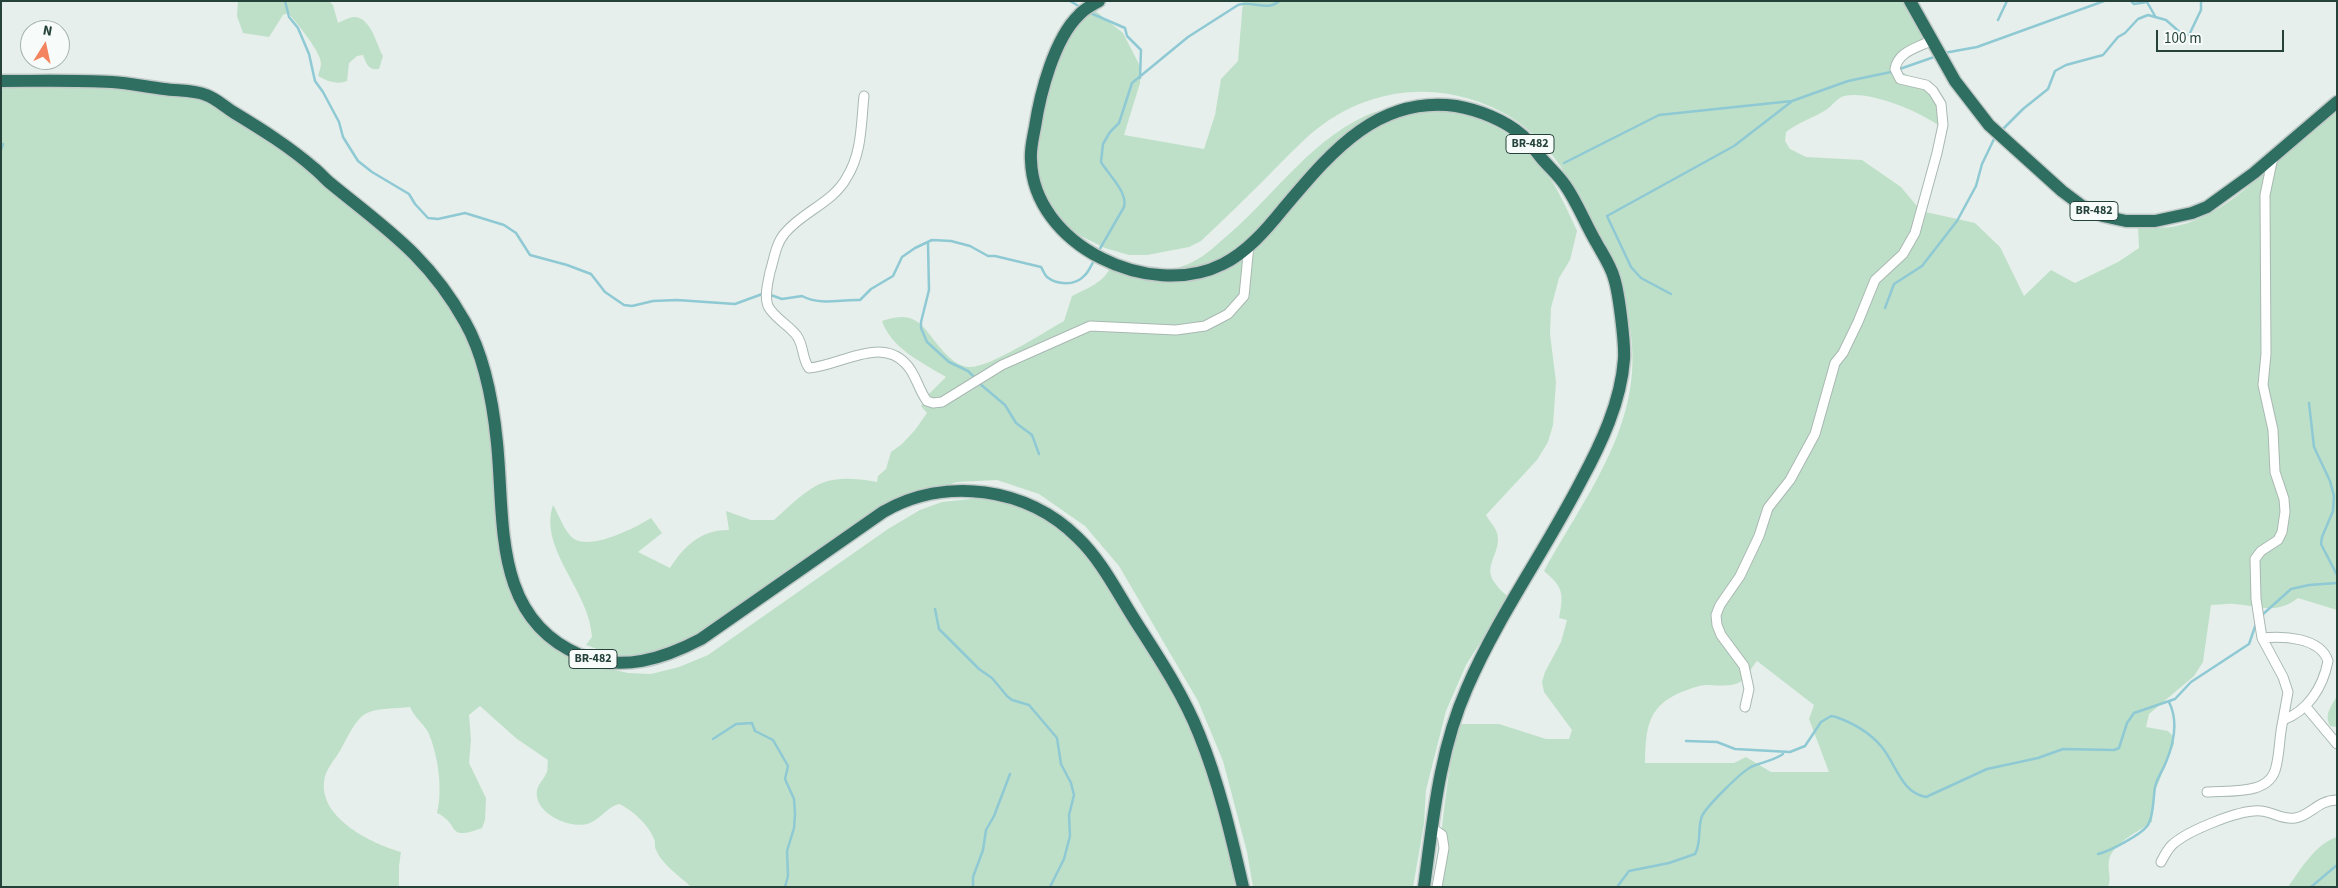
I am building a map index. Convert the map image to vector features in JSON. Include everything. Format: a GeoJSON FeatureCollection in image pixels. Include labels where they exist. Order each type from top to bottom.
{"type":"FeatureCollection","features":[{"type":"Feature","properties":{"kind":"highway","name":"BR-482"},"geometry":{"type":"LineString","coordinates":[[1099,1],[1078,15],[1059,44],[1037,114],[1031,161],[1039,193],[1050,213],[1075,242],[1099,259],[1152,275],[1190,274],[1224,264],[1249,245],[1336,151],[1358,131],[1396,111],[1444,105],[1462,107],[1490,116],[1523,136],[1564,184],[1614,276],[1624,356],[1618,391],[1606,432],[1573,498],[1525,578],[1468,685],[1450,734],[1441,772],[1424,887]]}},
{"type":"Feature","properties":{"kind":"highway","name":"BR-482"},"geometry":{"type":"LineString","coordinates":[[1910,1],[1955,81],[1989,126],[2062,191],[2082,206],[2103,216],[2126,221],[2155,221],[2192,214],[2224,196],[2273,158],[2337,102]]}},
{"type":"Feature","properties":{"kind":"highway","name":"BR-482"},"geometry":{"type":"LineString","coordinates":[[1,80],[113,82],[206,95],[270,135],[316,170],[383,224],[417,256],[443,287],[466,324],[477,348],[493,411],[505,553],[513,585],[530,615],[547,635],[586,657],[628,663],[664,656],[701,639],[883,512],[910,498],[953,490],[1003,495],[1037,508],[1062,524],[1079,538],[1103,570],[1154,649],[1186,705],[1200,736],[1223,803],[1243,887]]}},
{"type":"Feature","properties":{"kind":"street"},"geometry":{"type":"LineString","coordinates":[[1745,707],[1749,689],[1744,666],[1721,634],[1717,625],[1716,614],[1740,576],[1759,536],[1768,508],[1790,480],[1815,434],[1835,363],[1843,353],[1876,280],[1903,254],[1915,233],[1943,125],[1941,104],[1933,91],[1926,85],[1900,79],[1895,69],[1900,58],[1906,53],[1932,40]]}},
{"type":"Feature","properties":{"kind":"street"},"geometry":{"type":"LineString","coordinates":[[864,96],[858,152],[847,179],[833,193],[784,233],[776,250],[769,277],[768,304],[797,336],[809,368],[822,367],[862,353],[889,354],[905,363],[927,401],[932,403],[942,402],[1002,365],[1090,326],[1176,330],[1204,326],[1228,314],[1244,296],[1249,245]]}},
{"type":"Feature","properties":{"kind":"street"},"geometry":{"type":"LineString","coordinates":[[2207,792],[2241,791],[2268,782],[2275,772],[2277,765],[2278,740],[2288,692],[2283,677],[2262,638],[2256,599],[2255,559],[2261,551],[2278,540],[2282,532],[2285,512],[2284,499],[2275,472],[2273,430],[2263,386],[2266,354],[2265,195],[2273,158]]}},
{"type":"Feature","properties":{"kind":"street"},"geometry":{"type":"LineString","coordinates":[[2262,638],[2289,638],[2310,642],[2326,657],[2326,669],[2316,692],[2306,707],[2283,720]]}},
{"type":"Feature","properties":{"kind":"street"},"geometry":{"type":"LineString","coordinates":[[2306,707],[2337,744]]}},
{"type":"Feature","properties":{"kind":"street"},"geometry":{"type":"LineString","coordinates":[[2161,862],[2169,848],[2177,841],[2200,828],[2221,820],[2260,810],[2284,818],[2298,818],[2328,800],[2337,800]]}},
{"type":"Feature","properties":{"kind":"street"},"geometry":{"type":"LineString","coordinates":[[1432,828],[1442,835],[1444,848],[1437,887]]}},
{"type":"Feature","properties":{"kind":"green space"},"geometry":{"type":"Polygon","coordinates":[[[238,1],[329,1],[333,5],[338,23],[353,17],[359,18],[369,26],[383,56],[379,69],[372,69],[368,66],[363,55],[357,56],[349,63],[347,81],[336,82],[321,78],[318,76],[321,64],[317,53],[308,38],[288,13],[283,15],[269,37],[243,33],[237,16],[238,1]]]}},
{"type":"Feature","properties":{"kind":"green space"},"geometry":{"type":"Polygon","coordinates":[[[1243,1],[1904,1],[1924,40],[1904,52],[1898,70],[1935,90],[1941,127],[1921,115],[1895,104],[1881,99],[1855,95],[1841,97],[1826,110],[1786,132],[1785,141],[1790,149],[1806,157],[1862,160],[1901,187],[1921,211],[1975,223],[2000,247],[2024,296],[2051,270],[2075,283],[2118,262],[2139,248],[2138,226],[2162,228],[2176,226],[2198,219],[2220,207],[2262,174],[2337,101],[2337,610],[2298,598],[2275,608],[2231,604],[2211,605],[2203,662],[2194,676],[2149,714],[2146,727],[2168,731],[2174,737],[2174,744],[2153,796],[2152,822],[2127,838],[2111,854],[2108,887],[1436,887],[1450,765],[1457,724],[1499,724],[1546,739],[1569,739],[1572,730],[1544,692],[1542,682],[1545,672],[1561,642],[1567,620],[1559,618],[1560,591],[1555,582],[1544,571],[1601,471],[1616,438],[1627,404],[1632,368],[1630,330],[1620,290],[1607,259],[1561,167],[1552,155],[1534,134],[1512,118],[1487,105],[1450,94],[1428,92],[1383,96],[1361,103],[1341,113],[1322,125],[1304,140],[1201,241],[1189,247],[1147,255],[1129,255],[1105,248],[1079,235],[1060,219],[1046,202],[1038,187],[1034,138],[1066,37],[1093,9],[1123,33],[1141,68],[1140,83],[1124,135],[1204,149],[1215,115],[1221,79],[1238,61],[1243,1]],[[1757,661],[1739,683],[1695,687],[1679,693],[1660,706],[1654,713],[1647,731],[1645,763],[1734,763],[1746,757],[1771,772],[1829,772],[1809,719],[1814,705],[1757,661]]]}},
{"type":"Feature","properties":{"kind":"green space"},"geometry":{"type":"Polygon","coordinates":[[[1,85],[79,85],[179,92],[216,105],[264,135],[374,221],[417,262],[457,316],[484,380],[504,551],[533,619],[582,658],[606,668],[628,673],[651,674],[679,667],[708,655],[888,529],[920,510],[942,502],[981,498],[1029,507],[1078,539],[1183,701],[1222,818],[1237,887],[691,887],[663,861],[655,849],[655,840],[648,828],[624,806],[615,805],[594,821],[583,825],[575,825],[558,820],[544,810],[539,804],[537,793],[538,787],[547,772],[548,760],[517,739],[480,706],[469,715],[471,740],[469,763],[486,798],[485,820],[482,828],[470,832],[458,832],[444,817],[437,813],[440,794],[432,741],[428,732],[410,707],[376,710],[361,717],[326,773],[324,782],[325,795],[330,807],[339,818],[363,836],[401,852],[399,887],[1,887],[1,85]]]}},
{"type":"Feature","properties":{"kind":"green space"},"geometry":{"type":"Polygon","coordinates":[[[1406,106],[1445,108],[1466,113],[1515,139],[1529,151],[1551,179],[1577,231],[1570,260],[1559,278],[1551,308],[1550,334],[1556,382],[1553,425],[1548,442],[1537,460],[1486,515],[1498,535],[1490,572],[1495,583],[1509,597],[1466,665],[1446,711],[1426,790],[1424,824],[1413,887],[1253,887],[1247,852],[1223,761],[1198,701],[1119,566],[1085,526],[1039,494],[997,480],[957,482],[918,495],[694,646],[622,658],[586,645],[592,637],[589,620],[583,603],[552,538],[550,521],[553,505],[568,533],[574,539],[582,542],[602,540],[635,527],[651,518],[662,533],[638,552],[670,568],[681,553],[695,540],[710,532],[729,530],[726,511],[751,520],[774,520],[809,490],[820,484],[831,480],[843,479],[877,482],[878,476],[886,469],[891,452],[902,444],[915,430],[927,413],[921,406],[929,394],[946,377],[900,347],[886,331],[882,321],[906,317],[914,320],[921,324],[948,356],[962,366],[977,366],[989,362],[1016,349],[1064,321],[1072,296],[1100,281],[1111,266],[1166,270],[1175,269],[1199,259],[1239,225],[1325,141],[1344,127],[1365,116],[1406,106]]]}},
{"type":"Feature","properties":{"kind":"green space"},"geometry":{"type":"Polygon","coordinates":[[[2337,696],[2337,727],[2330,726],[2328,718],[2329,711],[2337,696]]]}},
{"type":"Feature","properties":{"kind":"green space"},"geometry":{"type":"Polygon","coordinates":[[[2337,837],[2337,887],[2288,887],[2315,851],[2329,840],[2337,837]]]}},
{"type":"Feature","properties":{"kind":"waterway"},"geometry":{"type":"LineString","coordinates":[[285,1],[289,17],[298,28],[309,54],[315,81],[339,122],[343,137],[358,161],[372,172],[409,194],[415,204],[428,218],[438,219],[465,213],[504,225],[516,233],[530,255],[591,274],[605,292],[624,305],[632,306],[653,301],[677,300],[735,304],[765,293],[782,299],[802,296],[816,301],[860,300],[871,289],[893,276],[902,257],[932,240],[951,241],[970,246],[988,256],[1041,267],[1047,277],[1061,283],[1076,282],[1087,272],[1095,259]]}},
{"type":"Feature","properties":{"kind":"waterway"},"geometry":{"type":"LineString","coordinates":[[1070,1],[1082,8]]}},
{"type":"Feature","properties":{"kind":"waterway"},"geometry":{"type":"LineString","coordinates":[[1098,252],[1124,207],[1123,195],[1117,183],[1101,162],[1103,144],[1110,132],[1119,123],[1132,83],[1188,37],[1238,5],[1270,6],[1279,1]]}},
{"type":"Feature","properties":{"kind":"waterway"},"geometry":{"type":"LineString","coordinates":[[1998,20],[2007,1]]}},
{"type":"Feature","properties":{"kind":"waterway"},"geometry":{"type":"LineString","coordinates":[[1944,53],[1977,47],[2104,1]]}},
{"type":"Feature","properties":{"kind":"waterway"},"geometry":{"type":"LineString","coordinates":[[2131,1],[2134,4],[2147,2],[2155,16]]}},
{"type":"Feature","properties":{"kind":"waterway"},"geometry":{"type":"LineString","coordinates":[[2001,131],[2023,109],[2048,89],[2055,71],[2066,65],[2103,55],[2118,37],[2125,33],[2138,19],[2148,15],[2166,20],[2183,35],[2189,35],[2201,10],[2201,1]]}},
{"type":"Feature","properties":{"kind":"waterway"},"geometry":{"type":"LineString","coordinates":[[1088,12],[1125,28],[1127,36],[1141,50],[1140,78]]}},
{"type":"Feature","properties":{"kind":"waterway"},"geometry":{"type":"LineString","coordinates":[[1564,163],[1659,115],[1792,101],[1848,81],[1891,72],[1937,56]]}},
{"type":"Feature","properties":{"kind":"waterway"},"geometry":{"type":"LineString","coordinates":[[1671,294],[1641,278],[1631,267],[1607,216],[1734,146],[1791,102]]}},
{"type":"Feature","properties":{"kind":"waterway"},"geometry":{"type":"LineString","coordinates":[[1885,308],[1894,284],[1922,266],[1957,221],[1976,186],[1982,164],[1995,137]]}},
{"type":"Feature","properties":{"kind":"waterway"},"geometry":{"type":"LineString","coordinates":[[1,150],[3,144]]}},
{"type":"Feature","properties":{"kind":"waterway"},"geometry":{"type":"LineString","coordinates":[[928,243],[929,290],[921,328],[927,342],[949,362],[968,371],[976,379]]}},
{"type":"Feature","properties":{"kind":"waterway"},"geometry":{"type":"LineString","coordinates":[[979,383],[1005,405],[1016,423],[1032,435],[1039,454]]}},
{"type":"Feature","properties":{"kind":"waterway"},"geometry":{"type":"LineString","coordinates":[[2309,403],[2314,447],[2330,481],[2334,496],[2333,511],[2321,544],[2337,575]]}},
{"type":"Feature","properties":{"kind":"waterway"},"geometry":{"type":"LineString","coordinates":[[2262,615],[2291,589],[2309,585],[2337,583]]}},
{"type":"Feature","properties":{"kind":"waterway"},"geometry":{"type":"LineString","coordinates":[[935,609],[939,629],[979,669],[992,678],[1007,696],[1012,700],[1029,705],[1057,738],[1061,764],[1071,783],[1074,795],[1069,815],[1070,836],[1064,859],[1050,887]]}},
{"type":"Feature","properties":{"kind":"waterway"},"geometry":{"type":"LineString","coordinates":[[1686,741],[1717,742],[1735,749],[1790,752],[1805,746],[1821,722],[1831,716],[1836,717],[1855,725],[1871,736],[1886,753],[1904,783],[1917,794],[1926,797],[1987,769],[2038,758],[2063,749],[2114,750],[2119,748],[2127,723],[2134,713],[2175,699],[2191,682],[2249,644],[2257,621]]}},
{"type":"Feature","properties":{"kind":"waterway"},"geometry":{"type":"LineString","coordinates":[[2098,854],[2132,838],[2144,829],[2150,821],[2156,784],[2169,755],[2173,740],[2175,725],[2169,702]]}},
{"type":"Feature","properties":{"kind":"waterway"},"geometry":{"type":"LineString","coordinates":[[713,739],[736,724],[752,723],[755,731],[773,740],[788,766],[785,779],[794,799],[795,814],[794,828],[787,851],[788,876],[785,887]]}},
{"type":"Feature","properties":{"kind":"waterway"},"geometry":{"type":"LineString","coordinates":[[1617,887],[1629,871],[1669,863],[1695,854],[1702,816],[1710,805],[1746,770],[1783,754]]}},
{"type":"Feature","properties":{"kind":"waterway"},"geometry":{"type":"LineString","coordinates":[[973,887],[973,877],[983,850],[986,830],[994,816],[1010,774]]}},
{"type":"Feature","properties":{"kind":"waterway"},"geometry":{"type":"LineString","coordinates":[[2311,887],[2337,865]]}}]}
